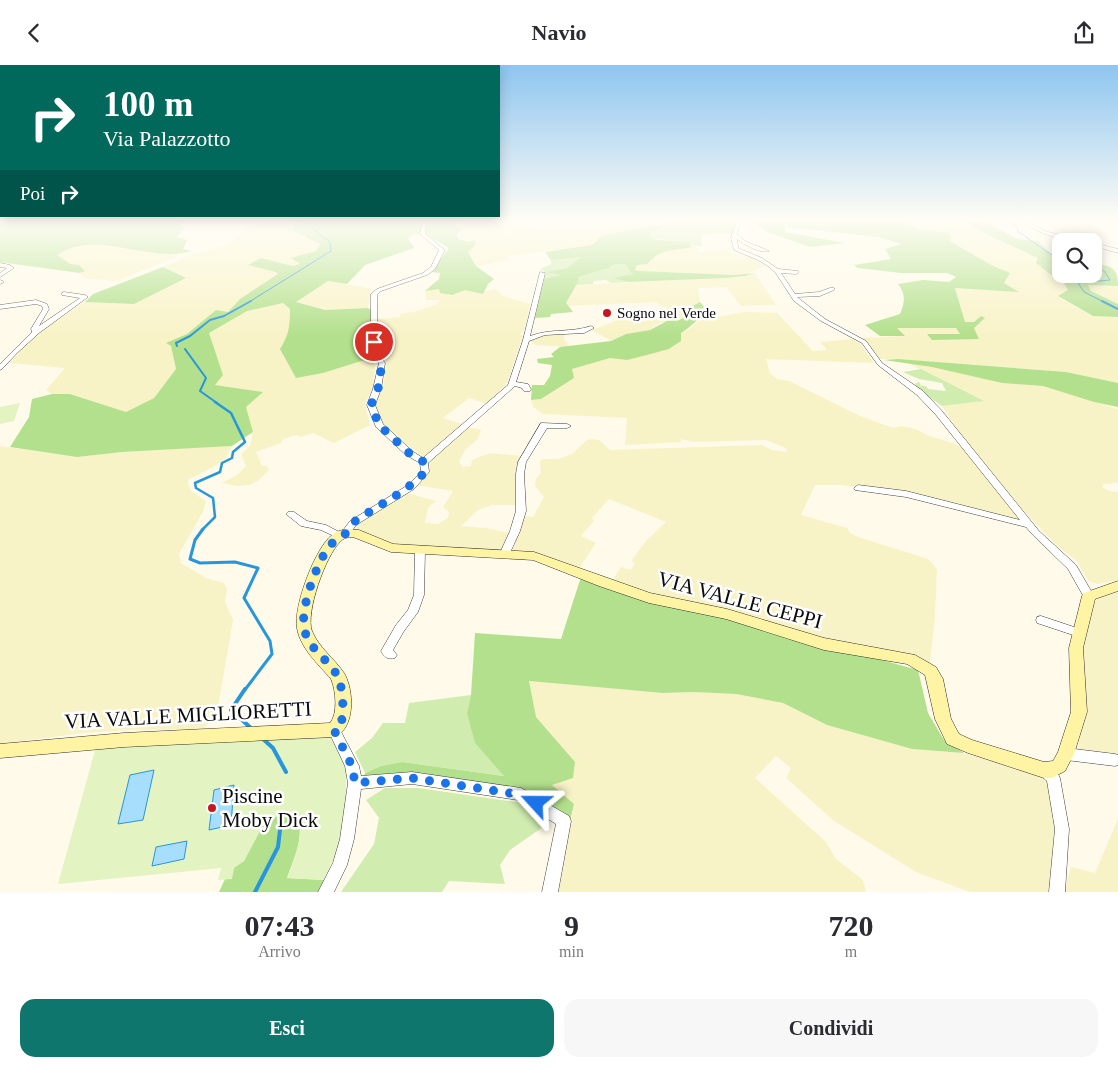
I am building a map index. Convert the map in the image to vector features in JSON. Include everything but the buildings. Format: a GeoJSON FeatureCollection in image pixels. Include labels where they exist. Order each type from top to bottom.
{"type":"FeatureCollection","features":[{"type":"Feature","properties":{"kind":"street"},"geometry":{"type":"LineString","coordinates":[[424,462],[409,453],[379,425],[371,405],[378,389],[382,363],[374,352],[374,294],[379,290],[416,277],[433,268],[437,260]]}},
{"type":"Feature","properties":{"kind":"street"},"geometry":{"type":"LineString","coordinates":[[761,260],[777,271],[793,296],[808,310],[864,342],[880,364],[920,393],[939,413],[1030,525],[1072,567],[1089,596],[1076,647],[1080,712],[1066,754],[1059,766],[1052,770],[1044,770]]}},
{"type":"Feature","properties":{"kind":"street"},"geometry":{"type":"LineString","coordinates":[[0,265],[8,266],[11,269],[0,275]]}},
{"type":"Feature","properties":{"kind":"street"},"geometry":{"type":"LineString","coordinates":[[777,271],[796,272]]}},
{"type":"Feature","properties":{"kind":"street"},"geometry":{"type":"LineString","coordinates":[[424,462],[497,400],[512,383],[526,340],[542,273]]}},
{"type":"Feature","properties":{"kind":"street"},"geometry":{"type":"LineString","coordinates":[[793,296],[820,294],[832,289]]}},
{"type":"Feature","properties":{"kind":"street"},"geometry":{"type":"LineString","coordinates":[[0,368],[14,351],[85,297],[64,294]]}},
{"type":"Feature","properties":{"kind":"street"},"geometry":{"type":"LineString","coordinates":[[0,307],[36,302],[45,305],[46,309],[34,329],[36,333]]}},
{"type":"Feature","properties":{"kind":"street"},"geometry":{"type":"LineString","coordinates":[[526,340],[544,333],[584,331],[591,328]]}},
{"type":"Feature","properties":{"kind":"street"},"geometry":{"type":"LineString","coordinates":[[512,383],[524,386],[527,389]]}},
{"type":"Feature","properties":{"kind":"street"},"geometry":{"type":"LineString","coordinates":[[504,555],[515,531],[521,511],[520,475],[522,462],[544,425],[566,426]]}},
{"type":"Feature","properties":{"kind":"street"},"geometry":{"type":"LineString","coordinates":[[291,514],[304,524],[323,527],[343,535],[353,523],[411,487],[425,472],[424,462]]}},
{"type":"Feature","properties":{"kind":"street"},"geometry":{"type":"LineString","coordinates":[[858,489],[906,494],[1030,525]]}},
{"type":"Feature","properties":{"kind":"street","name":"VIA VALLE CEPPI"},"geometry":{"type":"LineString","coordinates":[[343,535],[355,533],[391,548],[446,549],[464,553],[534,556],[649,598],[727,614],[799,638],[824,644],[910,659],[931,671],[935,679],[943,719],[953,739],[968,746],[1044,770]]}},
{"type":"Feature","properties":{"kind":"street","name":"VIA VALLE MIGLIORETTI"},"geometry":{"type":"LineString","coordinates":[[0,751],[115,741],[334,730],[341,722],[344,712],[338,676],[314,649],[304,629],[304,616],[309,593],[325,553],[336,538],[343,535]]}},
{"type":"Feature","properties":{"kind":"street"},"geometry":{"type":"LineString","coordinates":[[391,655],[387,651],[412,611],[419,595],[420,550]]}},
{"type":"Feature","properties":{"kind":"street"},"geometry":{"type":"LineString","coordinates":[[1089,596],[1118,586]]}},
{"type":"Feature","properties":{"kind":"street"},"geometry":{"type":"LineString","coordinates":[[1041,620],[1079,633]]}},
{"type":"Feature","properties":{"kind":"street"},"geometry":{"type":"LineString","coordinates":[[326,892],[340,865],[347,839],[355,783],[352,766],[334,730]]}},
{"type":"Feature","properties":{"kind":"street"},"geometry":{"type":"LineString","coordinates":[[1066,754],[1115,759]]}},
{"type":"Feature","properties":{"kind":"street"},"geometry":{"type":"LineString","coordinates":[[1044,770],[1053,778],[1062,829],[1057,892]]}},
{"type":"Feature","properties":{"kind":"street"},"geometry":{"type":"LineString","coordinates":[[355,783],[412,778],[522,795],[564,821],[550,892]]}},
{"type":"Feature","properties":{"kind":"shaded area"},"geometry":{"type":"Polygon","coordinates":[[[62,260],[170,260],[116,281],[84,278],[80,273],[84,272],[79,265],[70,264],[62,260]]]}},
{"type":"Feature","properties":{"kind":"shaded area"},"geometry":{"type":"Polygon","coordinates":[[[180,260],[258,260],[249,265],[278,274],[240,299],[228,312],[216,310],[187,334],[167,343],[171,346],[176,369],[154,398],[126,412],[70,394],[52,394],[46,390],[65,368],[10,363],[22,348],[50,325],[85,302],[134,304],[186,278],[163,267],[180,260]]]}},
{"type":"Feature","properties":{"kind":"shaded area"},"geometry":{"type":"Polygon","coordinates":[[[267,260],[294,260],[300,265],[293,266],[267,260]]]}},
{"type":"Feature","properties":{"kind":"shaded area"},"geometry":{"type":"Polygon","coordinates":[[[473,260],[509,260],[476,266],[473,260]]]}},
{"type":"Feature","properties":{"kind":"shaded area"},"geometry":{"type":"Polygon","coordinates":[[[652,260],[755,260],[766,266],[748,273],[734,275],[640,271],[635,269],[637,265],[647,263],[652,260]]]}},
{"type":"Feature","properties":{"kind":"shaded area"},"geometry":{"type":"Polygon","coordinates":[[[982,260],[1039,260],[1052,275],[1052,283],[1064,283],[1069,291],[1058,297],[1092,316],[1118,317],[1118,383],[1066,372],[878,359],[867,342],[862,338],[904,336],[896,328],[956,328],[960,334],[927,334],[979,339],[974,328],[985,318],[974,323],[965,322],[955,288],[1017,292],[1004,283],[1009,273],[982,260]]]}},
{"type":"Feature","properties":{"kind":"shaded area"},"geometry":{"type":"Polygon","coordinates":[[[755,273],[776,305],[741,306],[726,287],[698,288],[700,302],[692,307],[693,309],[687,316],[679,320],[660,323],[650,330],[626,334],[611,341],[592,330],[635,313],[670,307],[661,306],[656,302],[568,306],[566,303],[576,285],[726,278],[755,273]]]}},
{"type":"Feature","properties":{"kind":"shaded area"},"geometry":{"type":"Polygon","coordinates":[[[328,281],[371,289],[368,308],[325,310],[295,302],[328,281]]]}},
{"type":"Feature","properties":{"kind":"shaded area"},"geometry":{"type":"Polygon","coordinates":[[[1087,285],[1118,286],[1118,304],[1091,291],[1087,285]]]}},
{"type":"Feature","properties":{"kind":"shaded area"},"geometry":{"type":"Polygon","coordinates":[[[439,289],[440,293],[452,295],[465,290],[483,294],[485,291],[496,289],[503,296],[530,304],[525,328],[520,334],[523,336],[507,383],[487,404],[469,398],[443,418],[462,424],[424,457],[383,425],[375,405],[383,386],[387,363],[379,351],[378,319],[400,317],[400,314],[418,311],[437,304],[440,300],[426,300],[425,291],[439,289]]]}},
{"type":"Feature","properties":{"kind":"shaded area"},"geometry":{"type":"Polygon","coordinates":[[[283,303],[290,309],[291,367],[296,378],[323,373],[371,358],[375,366],[373,387],[365,404],[370,425],[334,443],[313,433],[301,437],[297,435],[283,439],[281,443],[256,452],[262,466],[267,466],[269,470],[260,479],[250,485],[238,486],[222,483],[237,475],[246,466],[241,454],[250,446],[253,432],[246,407],[262,392],[215,385],[209,333],[247,310],[283,303]]]}},
{"type":"Feature","properties":{"kind":"shaded area"},"geometry":{"type":"Polygon","coordinates":[[[709,312],[717,317],[744,312],[777,313],[813,351],[827,350],[820,342],[853,339],[860,344],[874,363],[766,359],[770,373],[777,379],[789,381],[860,416],[893,428],[901,426],[916,429],[963,448],[1026,525],[911,496],[841,485],[815,485],[801,515],[847,528],[850,533],[858,537],[928,559],[934,565],[937,570],[935,617],[930,663],[909,655],[844,644],[611,582],[621,567],[631,570],[635,563],[631,561],[646,541],[666,522],[609,499],[592,518],[594,521],[581,536],[596,543],[578,570],[512,552],[524,516],[533,517],[544,497],[535,486],[536,478],[541,473],[540,461],[543,459],[558,459],[572,454],[587,440],[599,440],[610,450],[762,445],[772,450],[787,452],[786,448],[766,440],[693,442],[681,439],[681,442],[625,445],[627,418],[543,414],[533,407],[531,400],[541,399],[573,378],[571,369],[610,358],[627,360],[669,349],[675,345],[680,333],[691,328],[709,312]]]}},
{"type":"Feature","properties":{"kind":"shaded area"},"geometry":{"type":"Polygon","coordinates":[[[564,334],[564,340],[567,342],[568,347],[536,345],[529,340],[541,335],[564,334]]]}},
{"type":"Feature","properties":{"kind":"shaded area"},"geometry":{"type":"Polygon","coordinates":[[[908,363],[1002,383],[1043,386],[1118,409],[1118,483],[1104,484],[1102,487],[1118,492],[1118,580],[1098,584],[1088,581],[1077,561],[1056,545],[1021,508],[959,432],[942,406],[983,401],[908,363]]]}},
{"type":"Feature","properties":{"kind":"shaded area"},"geometry":{"type":"Polygon","coordinates":[[[467,427],[481,430],[478,439],[465,450],[459,462],[463,467],[471,466],[472,460],[490,453],[522,456],[519,505],[492,505],[478,510],[461,526],[486,528],[512,534],[502,553],[441,546],[412,547],[394,545],[358,532],[355,529],[357,523],[406,493],[436,501],[428,508],[425,523],[438,524],[448,518],[449,512],[443,507],[453,491],[415,485],[428,472],[430,459],[467,427]]]}},
{"type":"Feature","properties":{"kind":"shaded area"},"geometry":{"type":"Polygon","coordinates":[[[0,446],[77,457],[122,452],[232,446],[225,459],[188,480],[192,492],[206,501],[203,512],[179,554],[181,563],[206,578],[224,583],[227,589],[225,602],[233,620],[217,713],[204,729],[83,733],[0,744],[0,446]]]}},
{"type":"Feature","properties":{"kind":"shaded area"},"geometry":{"type":"Polygon","coordinates":[[[1118,591],[1118,758],[1077,753],[1086,706],[1082,652],[1094,603],[1104,594],[1118,591]]]}},
{"type":"Feature","properties":{"kind":"shaded area"},"geometry":{"type":"Polygon","coordinates":[[[528,681],[663,693],[736,694],[783,703],[827,725],[912,749],[964,753],[1038,774],[1048,782],[1055,827],[1049,892],[970,892],[916,872],[834,821],[786,778],[791,768],[776,756],[755,778],[826,842],[836,859],[863,880],[866,892],[558,892],[574,805],[551,785],[575,763],[536,717],[528,681]]]}},
{"type":"Feature","properties":{"kind":"shaded area"},"geometry":{"type":"Polygon","coordinates":[[[1118,819],[1118,892],[1064,892],[1071,867],[1095,873],[1118,819]]]}},
{"type":"Feature","properties":{"kind":"green space"},"geometry":{"type":"Polygon","coordinates":[[[0,260],[64,260],[70,264],[79,265],[85,271],[80,273],[0,262],[0,260]]]}},
{"type":"Feature","properties":{"kind":"green space"},"geometry":{"type":"Polygon","coordinates":[[[258,260],[267,260],[293,266],[300,264],[293,260],[381,260],[365,265],[347,284],[328,281],[296,302],[325,310],[368,308],[371,310],[371,358],[323,373],[296,378],[280,349],[287,335],[290,309],[283,303],[247,311],[209,333],[223,375],[215,385],[263,392],[246,407],[253,432],[232,446],[122,452],[77,457],[10,447],[29,417],[32,399],[52,394],[70,394],[126,412],[154,398],[176,369],[171,346],[166,343],[187,334],[216,310],[228,312],[240,299],[278,274],[248,265],[258,260]]]}},
{"type":"Feature","properties":{"kind":"green space"},"geometry":{"type":"Polygon","coordinates":[[[441,260],[472,260],[476,266],[494,279],[488,284],[483,294],[465,290],[452,295],[440,293],[439,289],[425,291],[439,279],[440,273],[432,272],[441,260]]]}},
{"type":"Feature","properties":{"kind":"green space"},"geometry":{"type":"Polygon","coordinates":[[[551,260],[578,260],[567,268],[548,272],[561,275],[544,279],[544,272],[540,269],[551,264],[551,260]]]}},
{"type":"Feature","properties":{"kind":"green space"},"geometry":{"type":"Polygon","coordinates":[[[578,260],[652,260],[647,264],[637,265],[635,270],[734,275],[755,273],[726,278],[628,282],[613,278],[634,274],[631,273],[626,264],[613,265],[609,268],[578,277],[579,280],[566,303],[573,312],[535,318],[544,279],[560,275],[546,272],[567,268],[578,260]]]}},
{"type":"Feature","properties":{"kind":"green space"},"geometry":{"type":"Polygon","coordinates":[[[887,260],[982,260],[1010,273],[1004,283],[1019,292],[955,288],[965,322],[974,322],[981,316],[985,318],[974,328],[979,339],[932,340],[927,334],[960,334],[956,328],[897,328],[905,336],[880,336],[865,325],[900,314],[904,298],[898,284],[923,280],[949,282],[956,277],[947,273],[901,273],[858,268],[854,265],[887,260]]]}},
{"type":"Feature","properties":{"kind":"green space"},"geometry":{"type":"Polygon","coordinates":[[[1037,260],[1052,260],[1051,275],[1036,263],[1037,260]]]}},
{"type":"Feature","properties":{"kind":"green space"},"geometry":{"type":"Polygon","coordinates":[[[626,264],[631,273],[635,274],[614,278],[628,282],[611,283],[606,280],[593,281],[593,284],[576,285],[579,280],[578,277],[609,268],[613,265],[626,264]]]}},
{"type":"Feature","properties":{"kind":"green space"},"geometry":{"type":"Polygon","coordinates":[[[1102,264],[1112,268],[1117,275],[1118,286],[1088,285],[1091,291],[1118,304],[1118,317],[1093,316],[1058,296],[1068,290],[1064,283],[1102,283],[1102,264]]]}},
{"type":"Feature","properties":{"kind":"green space"},"geometry":{"type":"Polygon","coordinates":[[[163,267],[186,278],[134,304],[85,302],[93,294],[163,267]]]}},
{"type":"Feature","properties":{"kind":"green space"},"geometry":{"type":"Polygon","coordinates":[[[700,302],[709,312],[681,333],[681,341],[669,349],[627,360],[610,358],[572,369],[574,378],[541,399],[531,400],[532,385],[544,385],[550,376],[552,365],[538,363],[537,359],[554,357],[551,354],[560,347],[611,341],[626,334],[650,330],[667,321],[679,320],[687,316],[692,309],[691,307],[700,302]]]}},
{"type":"Feature","properties":{"kind":"green space"},"geometry":{"type":"Polygon","coordinates":[[[898,359],[1066,372],[1118,383],[1118,407],[1094,402],[1043,386],[1002,383],[932,367],[884,360],[898,359]]]}},
{"type":"Feature","properties":{"kind":"green space"},"geometry":{"type":"Polygon","coordinates":[[[921,369],[984,401],[942,406],[915,387],[916,383],[919,382],[921,386],[926,386],[928,389],[946,391],[942,383],[919,379],[903,372],[921,369]]]}},
{"type":"Feature","properties":{"kind":"green space"},"geometry":{"type":"Polygon","coordinates":[[[20,403],[14,421],[0,424],[0,407],[20,403]]]}},
{"type":"Feature","properties":{"kind":"green space"},"geometry":{"type":"Polygon","coordinates":[[[581,577],[918,670],[928,713],[944,740],[964,753],[912,749],[827,725],[783,703],[736,694],[663,693],[529,681],[536,717],[575,762],[573,778],[552,785],[574,804],[570,821],[522,791],[363,779],[365,773],[381,766],[402,762],[504,776],[475,743],[467,713],[471,695],[475,633],[561,639],[581,577]]]}},
{"type":"Feature","properties":{"kind":"green space"},"geometry":{"type":"Polygon","coordinates":[[[471,695],[467,713],[505,776],[402,762],[381,766],[365,773],[355,752],[372,738],[383,723],[405,723],[409,703],[471,695]]]}},
{"type":"Feature","properties":{"kind":"green space","name":"Piscine Moby Dick"},"geometry":{"type":"Polygon","coordinates":[[[330,737],[342,755],[346,773],[346,802],[339,846],[324,880],[287,878],[296,855],[300,829],[294,814],[287,814],[266,819],[244,861],[234,868],[232,879],[218,880],[221,868],[58,884],[96,747],[330,737]]]}},
{"type":"Feature","properties":{"kind":"green space"},"geometry":{"type":"Polygon","coordinates":[[[385,788],[418,788],[523,803],[550,822],[510,850],[500,865],[505,884],[449,881],[442,892],[341,892],[374,844],[379,818],[366,800],[385,788]]]}},
{"type":"Feature","properties":{"kind":"green space"},"geometry":{"type":"Polygon","coordinates":[[[294,814],[298,821],[300,837],[287,878],[324,880],[319,892],[219,892],[225,879],[231,879],[234,867],[244,861],[266,819],[294,814]]]}},
{"type":"Feature","properties":{"kind":"water"},"geometry":{"type":"Polygon","coordinates":[[[154,770],[143,820],[118,824],[130,775],[154,770]]]}},
{"type":"Feature","properties":{"kind":"water"},"geometry":{"type":"Polygon","coordinates":[[[234,785],[231,825],[209,830],[214,790],[234,785]]]}},
{"type":"Feature","properties":{"kind":"water"},"geometry":{"type":"Polygon","coordinates":[[[187,841],[184,859],[152,866],[156,847],[187,841]]]}},
{"type":"Feature","properties":{"kind":"waterway"},"geometry":{"type":"LineString","coordinates":[[249,302],[317,260]]}},
{"type":"Feature","properties":{"kind":"waterway"},"geometry":{"type":"LineString","coordinates":[[1102,270],[1110,280],[1102,281]]}},
{"type":"Feature","properties":{"kind":"waterway"},"geometry":{"type":"LineString","coordinates":[[1078,283],[1084,292],[1118,309]]}},
{"type":"Feature","properties":{"kind":"waterway"},"geometry":{"type":"LineString","coordinates":[[177,346],[176,343],[190,336],[210,320],[224,316],[251,301]]}},
{"type":"Feature","properties":{"kind":"waterway"},"geometry":{"type":"LineString","coordinates":[[185,349],[206,378],[200,391],[217,403]]}},
{"type":"Feature","properties":{"kind":"waterway"},"geometry":{"type":"LineString","coordinates":[[203,529],[215,517],[213,498],[196,488],[195,483],[220,472],[222,463],[232,458],[233,452],[245,442],[231,413],[215,402]]}},
{"type":"Feature","properties":{"kind":"waterway"},"geometry":{"type":"LineString","coordinates":[[203,529],[195,540],[190,559],[200,563],[235,562],[258,568],[244,598],[270,641],[272,654],[244,691]]}},
{"type":"Feature","properties":{"kind":"waterway"},"geometry":{"type":"LineString","coordinates":[[245,689],[231,710],[252,729]]}},
{"type":"Feature","properties":{"kind":"waterway"},"geometry":{"type":"LineString","coordinates":[[263,739],[273,748],[286,772]]}},
{"type":"Feature","properties":{"kind":"waterway"},"geometry":{"type":"LineString","coordinates":[[255,892],[278,847],[282,813]]}},
{"type":"Feature","properties":{"kind":"place","name":"Sogno nel Verde"},"geometry":{"type":"Point","coordinates":[607,313]}},
{"type":"Feature","properties":{"kind":"place","name":"Piscine Moby Dick"},"geometry":{"type":"Point","coordinates":[212,808]}},
{"type":"Feature","properties":{"kind":"route"},"geometry":{"type":"LineString","coordinates":[[374,342],[374,352],[382,363],[378,389],[371,405],[379,425],[409,453],[424,462],[425,472],[411,487],[353,523],[346,533],[336,538],[325,553],[309,593],[304,616],[304,629],[314,649],[338,676],[340,685],[344,712],[341,722],[334,730],[352,766],[355,783],[412,778],[522,795],[536,803]]}}]}
